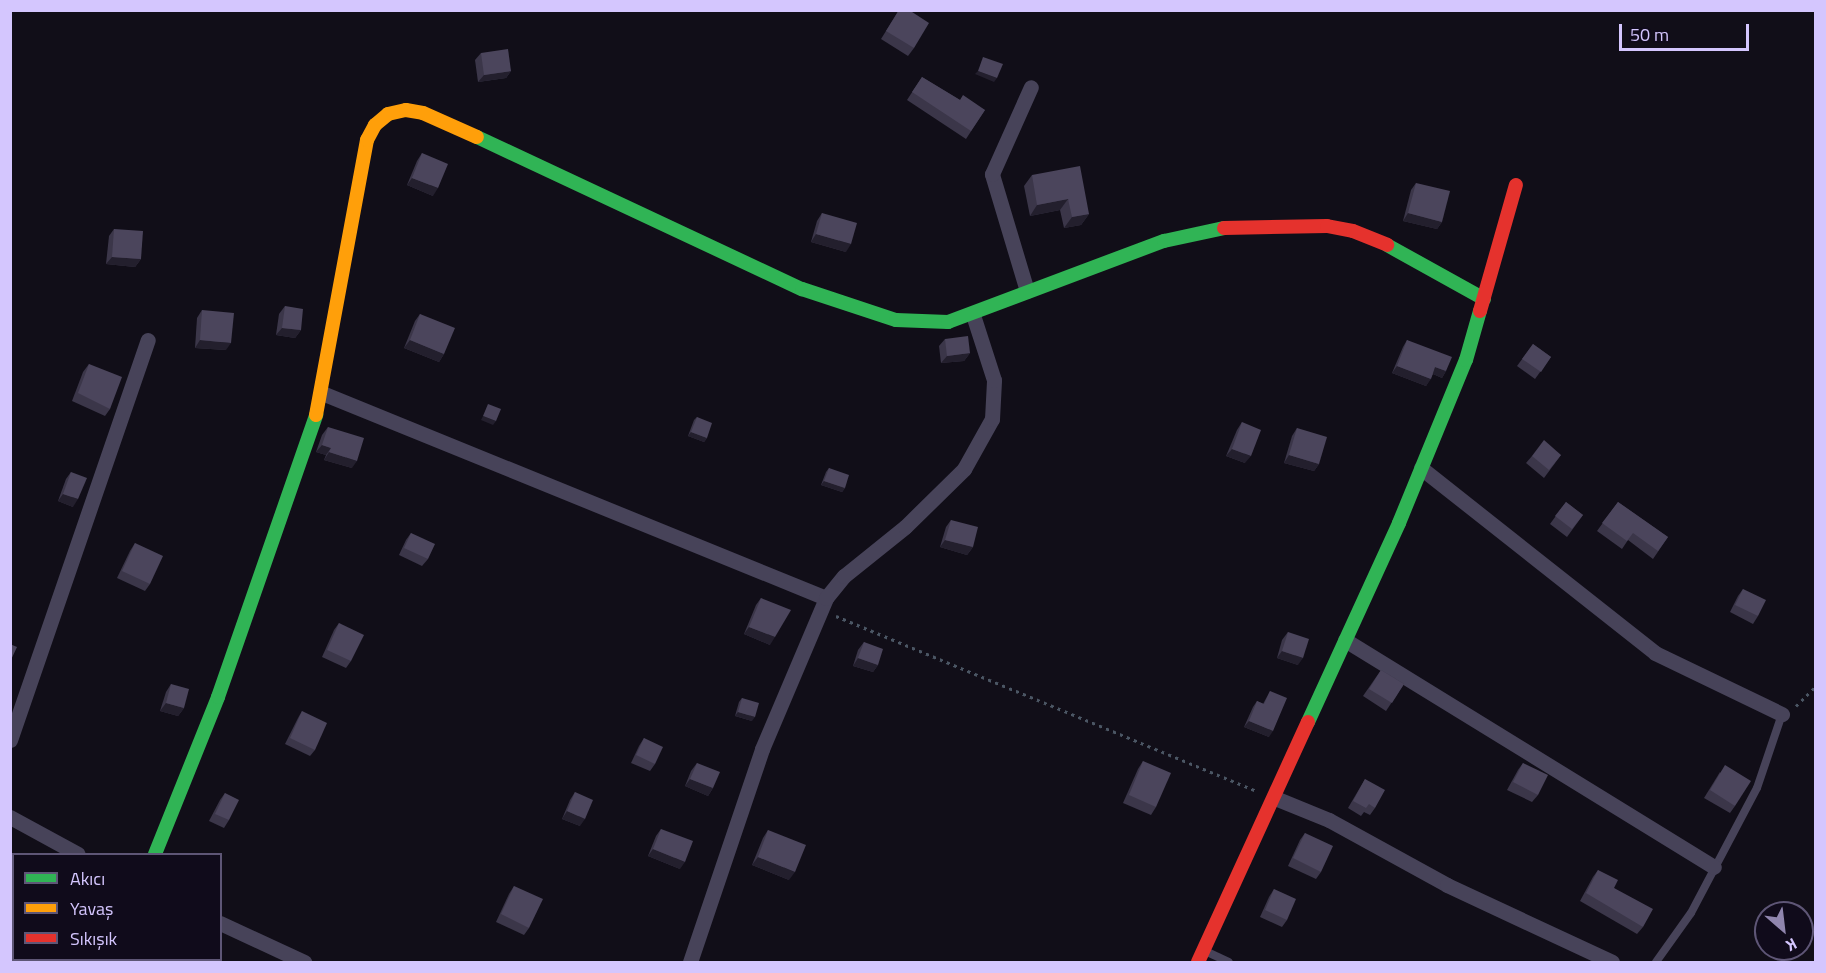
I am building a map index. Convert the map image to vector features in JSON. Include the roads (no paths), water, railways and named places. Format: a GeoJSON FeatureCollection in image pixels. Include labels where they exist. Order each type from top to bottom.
{"type":"FeatureCollection","features":[{"type":"Feature","properties":{"kind":"street"},"geometry":{"type":"LineString","coordinates":[[1027,291],[992,174],[1031,87]]}},
{"type":"Feature","properties":{"kind":"street"},"geometry":{"type":"LineString","coordinates":[[156,853],[218,697],[322,393],[367,140],[375,125],[397,111],[423,113],[644,212],[802,289],[873,315],[923,323],[948,322],[973,315],[1027,291],[1194,232],[1250,225],[1327,226],[1385,242],[1484,299]]}},
{"type":"Feature","properties":{"kind":"street"},"geometry":{"type":"LineString","coordinates":[[1201,956],[1275,798],[1421,468],[1466,360],[1516,185]]}},
{"type":"Feature","properties":{"kind":"street"},"geometry":{"type":"LineString","coordinates":[[690,963],[762,749],[823,604],[844,576],[905,527],[964,469],[992,419],[994,380],[973,315]]}},
{"type":"Feature","properties":{"kind":"street"},"geometry":{"type":"LineString","coordinates":[[10,740],[148,340]]}},
{"type":"Feature","properties":{"kind":"street"},"geometry":{"type":"LineString","coordinates":[[322,393],[823,604]]}},
{"type":"Feature","properties":{"kind":"street"},"geometry":{"type":"LineString","coordinates":[[1421,468],[1630,636],[1655,653],[1782,714]]}},
{"type":"Feature","properties":{"kind":"street"},"geometry":{"type":"LineString","coordinates":[[1345,640],[1714,867]]}},
{"type":"Feature","properties":{"kind":"street"},"geometry":{"type":"LineString","coordinates":[[1275,798],[1329,820],[1447,885],[1612,963]]}},
{"type":"Feature","properties":{"kind":"street"},"geometry":{"type":"LineString","coordinates":[[10,817],[74,853]]}},
{"type":"Feature","properties":{"kind":"street"},"geometry":{"type":"LineString","coordinates":[[222,924],[304,963]]}},
{"type":"Feature","properties":{"kind":"lane"},"geometry":{"type":"LineString","coordinates":[[1656,963],[1691,913],[1764,774],[1782,714]]}},
{"type":"Feature","properties":{"kind":"lane"},"geometry":{"type":"LineString","coordinates":[[1201,956],[1229,963]]}}]}
